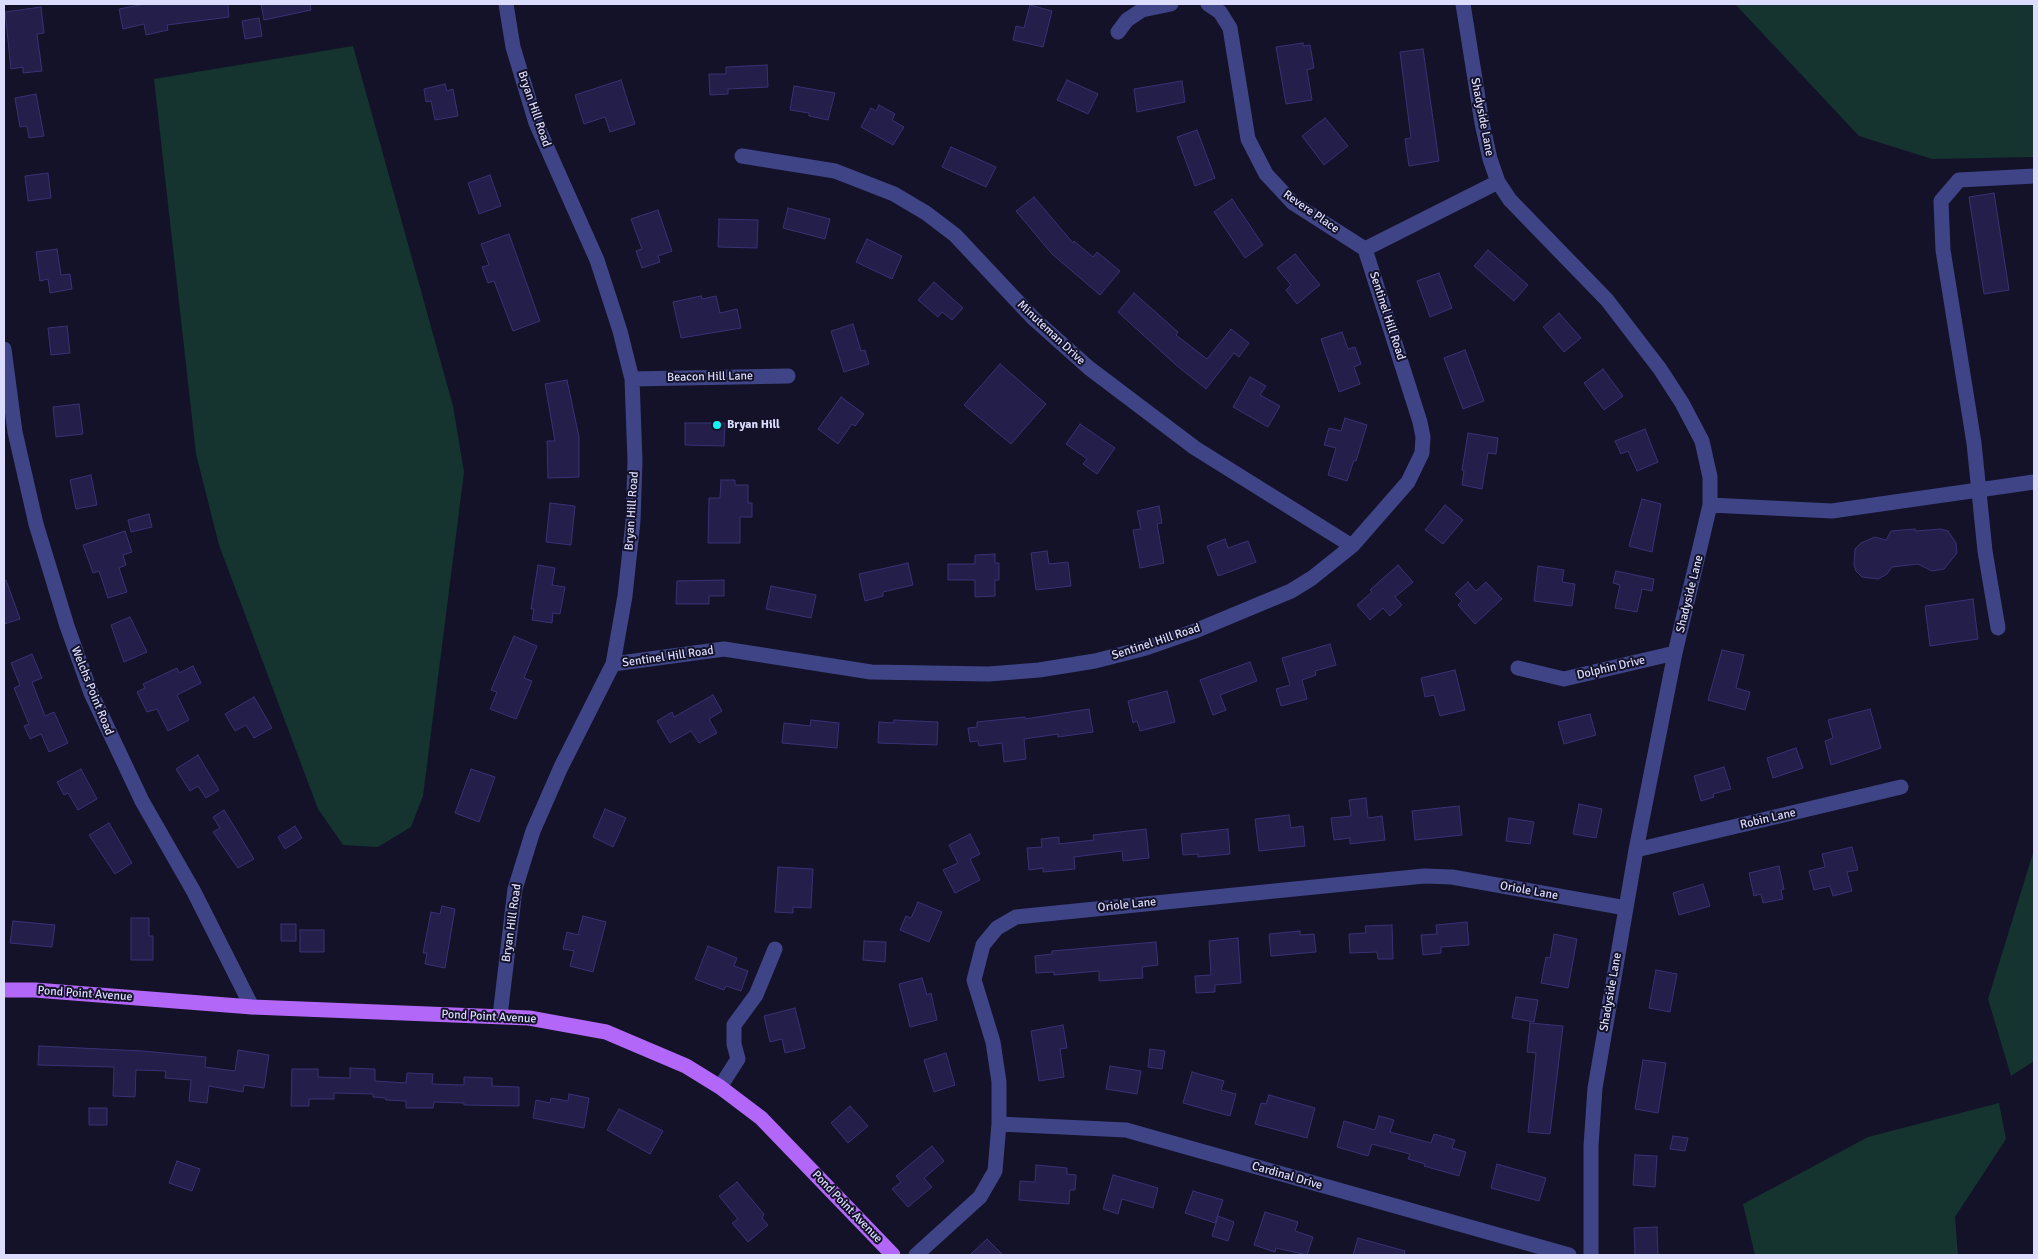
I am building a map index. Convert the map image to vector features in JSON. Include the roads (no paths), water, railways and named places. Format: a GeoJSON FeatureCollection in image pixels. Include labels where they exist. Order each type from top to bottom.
{"type":"FeatureCollection","features":[{"type":"Feature","properties":{"kind":"main road","name":"Pond Point Avenue"},"geometry":{"type":"LineString","coordinates":[[4,990],[35,990],[252,1007],[529,1018],[606,1032],[686,1066],[720,1087],[761,1118],[893,1255]]}},
{"type":"Feature","properties":{"kind":"street","name":"Bryan Hill Road"},"geometry":{"type":"LineString","coordinates":[[500,1016],[515,888],[533,831],[561,767],[613,664],[625,596],[633,521],[636,461],[632,379],[620,331],[597,260],[536,124],[513,47],[506,4]]}},
{"type":"Feature","properties":{"kind":"street"},"geometry":{"type":"LineString","coordinates":[[1118,32],[1127,20],[1142,10],[1171,4]]}},
{"type":"Feature","properties":{"kind":"street","name":"Revere Place"},"geometry":{"type":"LineString","coordinates":[[1208,4],[1220,12],[1230,28],[1248,139],[1266,174],[1293,203],[1365,249]]}},
{"type":"Feature","properties":{"kind":"street","name":"Shadyside Lane"},"geometry":{"type":"LineString","coordinates":[[1463,4],[1482,123],[1490,159],[1498,182],[1510,200],[1607,300],[1635,334],[1682,403],[1702,440],[1710,476],[1710,506],[1675,652],[1636,850],[1595,1088],[1590,1155],[1591,1255]]}},
{"type":"Feature","properties":{"kind":"street","name":"Minuteman Drive"},"geometry":{"type":"LineString","coordinates":[[742,156],[835,172],[894,194],[926,213],[955,235],[1034,319],[1089,368],[1195,448],[1352,546]]}},
{"type":"Feature","properties":{"kind":"street"},"geometry":{"type":"LineString","coordinates":[[1998,628],[1985,551],[1974,443],[1943,250],[1941,201],[1959,180],[2034,176]]}},
{"type":"Feature","properties":{"kind":"street"},"geometry":{"type":"LineString","coordinates":[[1365,249],[1498,182]]}},
{"type":"Feature","properties":{"kind":"street","name":"Sentinel Hill Road"},"geometry":{"type":"LineString","coordinates":[[613,664],[724,649],[871,672],[989,674],[1095,661],[1195,631],[1269,602],[1312,578],[1352,546],[1408,482],[1422,453],[1423,437],[1420,422],[1365,249]]}},
{"type":"Feature","properties":{"kind":"street","name":"Welchs Point Road"},"geometry":{"type":"LineString","coordinates":[[4,349],[10,433],[67,626],[92,693],[142,801],[194,892],[252,1007]]}},
{"type":"Feature","properties":{"kind":"street","name":"Beacon Hill Lane"},"geometry":{"type":"LineString","coordinates":[[632,379],[788,376]]}},
{"type":"Feature","properties":{"kind":"street"},"geometry":{"type":"LineString","coordinates":[[1710,506],[1832,512],[1978,492],[2034,482]]}},
{"type":"Feature","properties":{"kind":"street","name":"Dolphin Drive"},"geometry":{"type":"LineString","coordinates":[[1518,668],[1564,679],[1675,652]]}},
{"type":"Feature","properties":{"kind":"street","name":"Robin Lane"},"geometry":{"type":"LineString","coordinates":[[1636,850],[1901,787]]}},
{"type":"Feature","properties":{"kind":"street","name":"Oriole Lane"},"geometry":{"type":"LineString","coordinates":[[916,1255],[986,1189],[995,1172],[1000,1124],[999,1082],[993,1042],[974,980],[983,945],[998,928],[1016,917],[1424,876],[1452,877],[1626,908]]}},
{"type":"Feature","properties":{"kind":"street"},"geometry":{"type":"LineString","coordinates":[[720,1087],[738,1059],[734,1044],[734,1026],[756,995],[775,949]]}},
{"type":"Feature","properties":{"kind":"street","name":"Cardinal Drive"},"geometry":{"type":"LineString","coordinates":[[1000,1124],[1126,1130],[1569,1255]]}},
{"type":"Feature","properties":{"kind":"place","name":"Bryan Hill"},"geometry":{"type":"Point","coordinates":[717,425]}}]}
